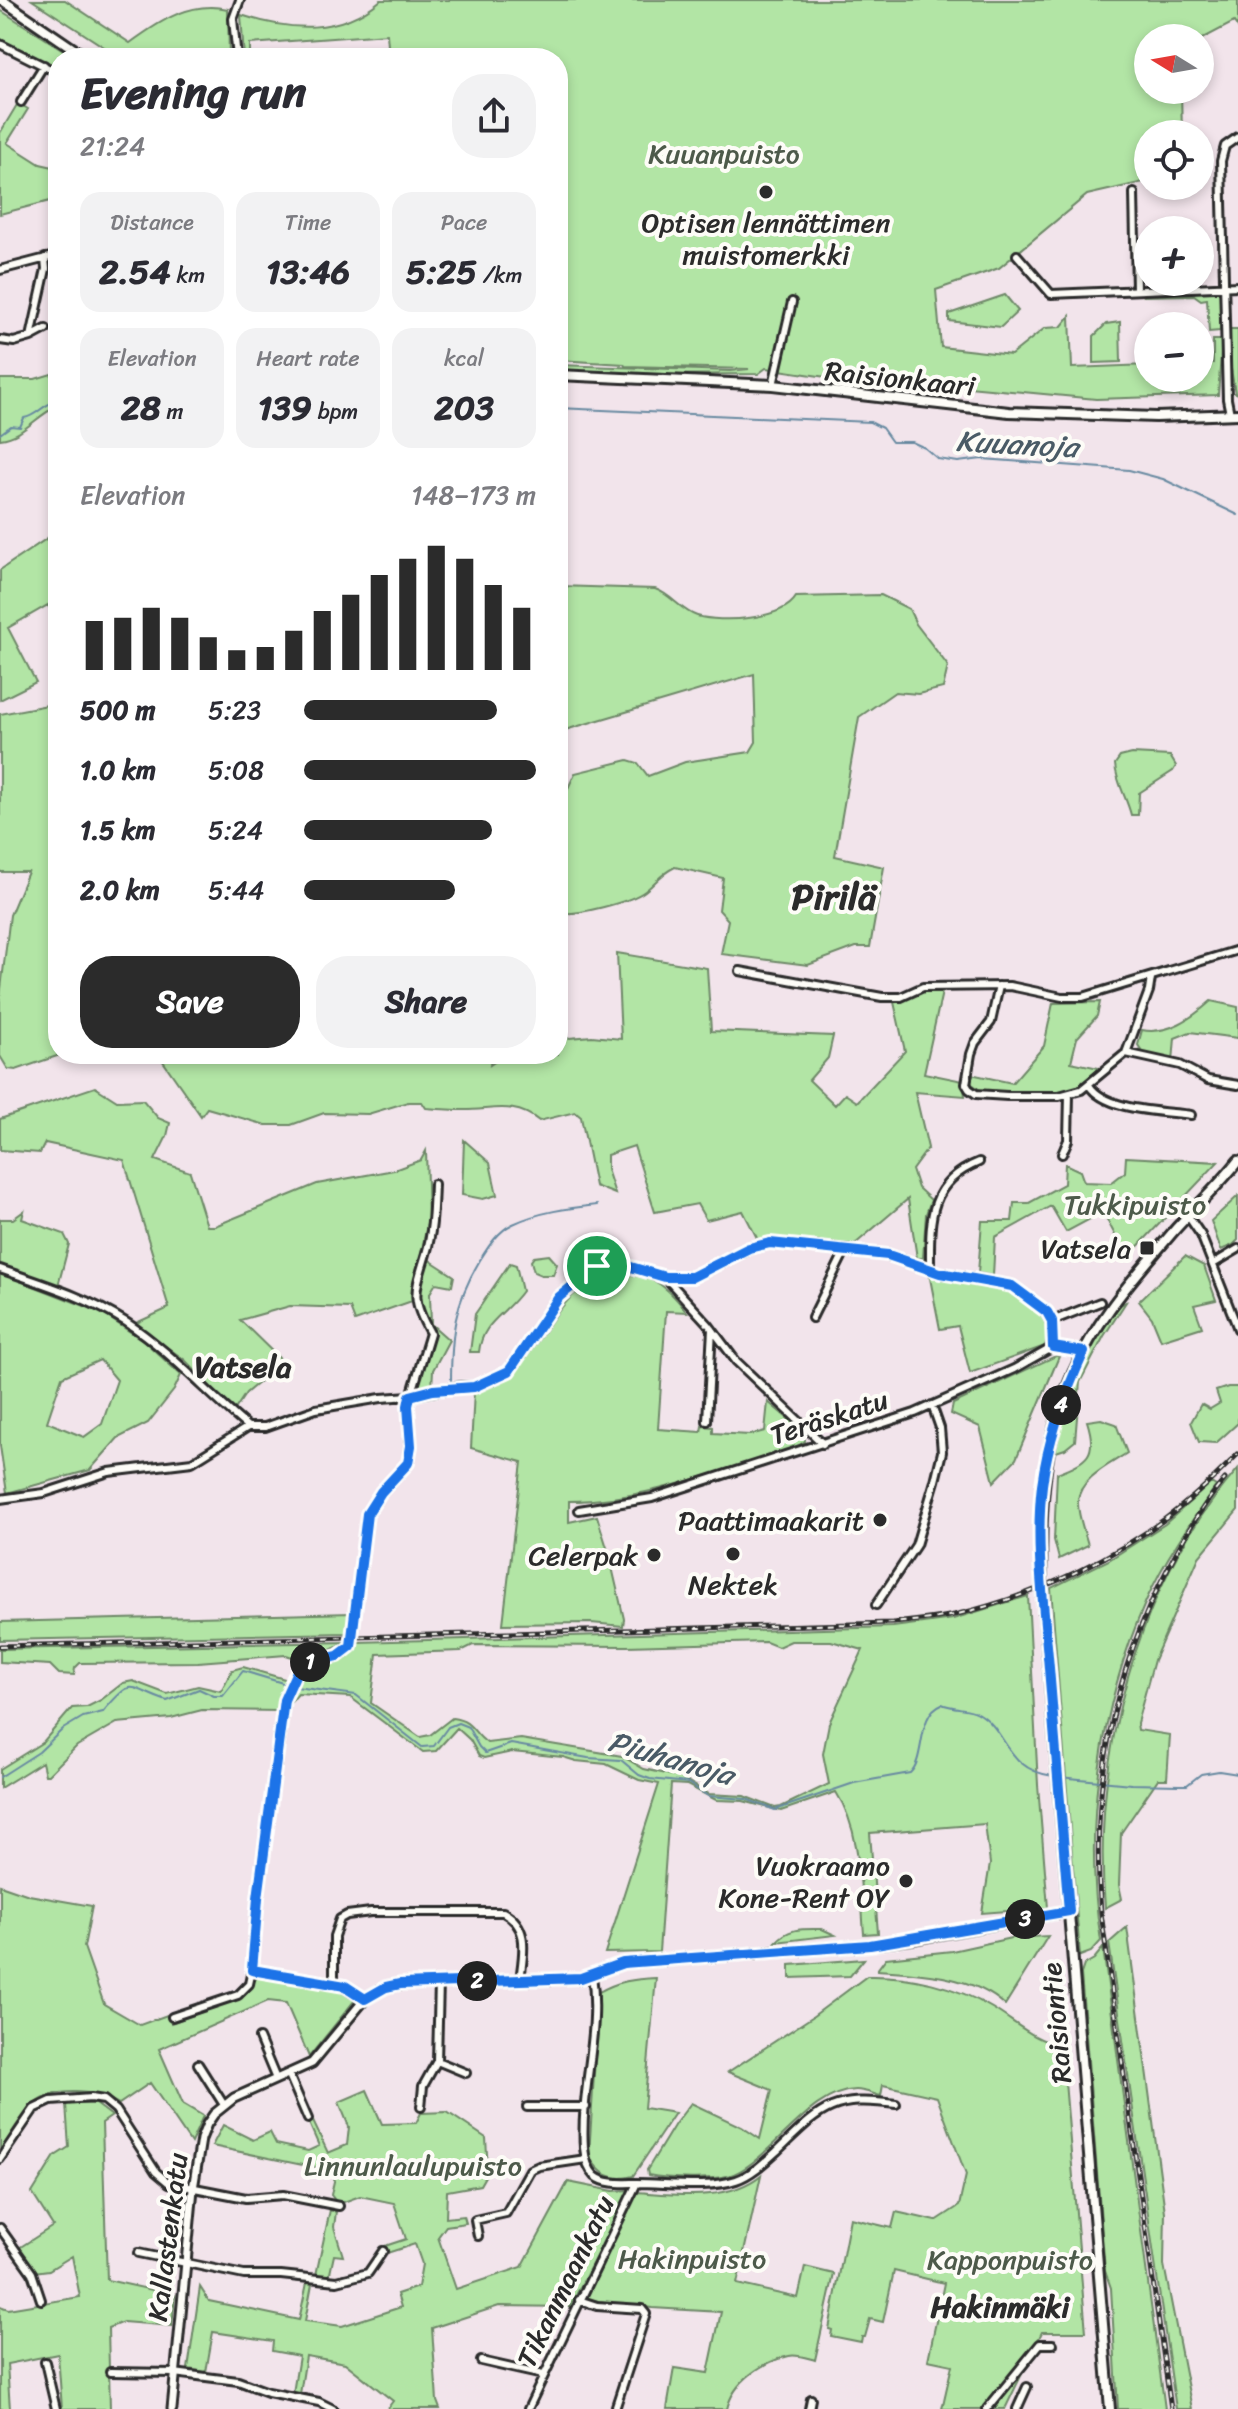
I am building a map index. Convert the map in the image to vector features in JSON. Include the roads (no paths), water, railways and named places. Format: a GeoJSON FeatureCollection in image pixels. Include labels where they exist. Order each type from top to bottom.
{"type":"FeatureCollection","features":[{"type":"Feature","properties":{"kind":"main road"},"geometry":{"type":"LineString","coordinates":[[2,0],[72,48]]}},
{"type":"Feature","properties":{"kind":"main road","name":"Raisionkaari"},"geometry":{"type":"LineString","coordinates":[[568,375],[773,385],[1009,412],[1156,417],[1234,414]]}},
{"type":"Feature","properties":{"kind":"main road","name":"Raisiontie"},"geometry":{"type":"LineString","coordinates":[[1110,2409],[1042,1587],[1041,1505],[1053,1427],[1084,1352],[1123,1292],[1237,1163]]}},
{"type":"Feature","properties":{"kind":"street"},"geometry":{"type":"LineString","coordinates":[[236,48],[233,19],[240,0]]}},
{"type":"Feature","properties":{"kind":"street"},"geometry":{"type":"LineString","coordinates":[[0,44],[48,67]]}},
{"type":"Feature","properties":{"kind":"street"},"geometry":{"type":"LineString","coordinates":[[21,102],[44,65]]}},
{"type":"Feature","properties":{"kind":"street"},"geometry":{"type":"LineString","coordinates":[[1234,414],[1227,399],[1221,154],[1225,146],[1238,137]]}},
{"type":"Feature","properties":{"kind":"street"},"geometry":{"type":"LineString","coordinates":[[1017,255],[1051,294],[1134,289]]}},
{"type":"Feature","properties":{"kind":"street"},"geometry":{"type":"LineString","coordinates":[[0,270],[48,257]]}},
{"type":"Feature","properties":{"kind":"street"},"geometry":{"type":"LineString","coordinates":[[31,337],[46,269],[45,258]]}},
{"type":"Feature","properties":{"kind":"street"},"geometry":{"type":"LineString","coordinates":[[1214,286],[1238,286]]}},
{"type":"Feature","properties":{"kind":"street"},"geometry":{"type":"LineString","coordinates":[[773,385],[792,302]]}},
{"type":"Feature","properties":{"kind":"street"},"geometry":{"type":"LineString","coordinates":[[0,340],[14,342],[46,329]]}},
{"type":"Feature","properties":{"kind":"street"},"geometry":{"type":"LineString","coordinates":[[740,971],[882,997],[901,997],[923,987],[999,986],[1062,997],[1083,997],[1238,950]]}},
{"type":"Feature","properties":{"kind":"street"},"geometry":{"type":"LineString","coordinates":[[999,986],[991,1022],[975,1043],[971,1054],[966,1084],[969,1089],[976,1094],[1007,1096],[1069,1095],[1089,1085],[1126,1053],[1151,978]]}},
{"type":"Feature","properties":{"kind":"street"},"geometry":{"type":"LineString","coordinates":[[1126,1053],[1180,1065],[1208,1080],[1238,1085]]}},
{"type":"Feature","properties":{"kind":"street"},"geometry":{"type":"LineString","coordinates":[[1089,1085],[1099,1097],[1114,1103],[1191,1115]]}},
{"type":"Feature","properties":{"kind":"street"},"geometry":{"type":"LineString","coordinates":[[1062,1154],[1068,1140],[1069,1095]]}},
{"type":"Feature","properties":{"kind":"street"},"geometry":{"type":"LineString","coordinates":[[930,1269],[930,1219],[939,1192],[968,1167],[979,1162]]}},
{"type":"Feature","properties":{"kind":"street"},"geometry":{"type":"LineString","coordinates":[[172,2017],[238,1995],[249,1984],[284,1700],[298,1669],[306,1663],[338,1656],[351,1646],[367,1514],[381,1492],[408,1463],[411,1446],[408,1406],[430,1333],[418,1313],[415,1291],[433,1217],[434,1184]]}},
{"type":"Feature","properties":{"kind":"street"},"geometry":{"type":"LineString","coordinates":[[1188,1216],[1201,1235],[1238,1329]]}},
{"type":"Feature","properties":{"kind":"street"},"geometry":{"type":"LineString","coordinates":[[0,1499],[44,1493],[109,1472],[192,1462],[248,1427],[265,1427],[316,1409],[433,1390],[474,1387],[509,1371],[559,1297],[597,1266],[624,1265],[665,1277],[692,1277],[749,1248],[770,1243],[888,1255],[954,1276],[1012,1286],[1040,1305],[1052,1321],[1053,1347],[1084,1352]]}},
{"type":"Feature","properties":{"kind":"street"},"geometry":{"type":"LineString","coordinates":[[1213,1264],[1238,1249]]}},
{"type":"Feature","properties":{"kind":"street"},"geometry":{"type":"LineString","coordinates":[[812,1318],[845,1251]]}},
{"type":"Feature","properties":{"kind":"street"},"geometry":{"type":"LineString","coordinates":[[0,1269],[102,1307],[128,1323],[248,1427]]}},
{"type":"Feature","properties":{"kind":"street"},"geometry":{"type":"LineString","coordinates":[[665,1277],[736,1361],[823,1444]]}},
{"type":"Feature","properties":{"kind":"street"},"geometry":{"type":"LineString","coordinates":[[1052,1321],[1100,1302]]}},
{"type":"Feature","properties":{"kind":"street"},"geometry":{"type":"LineString","coordinates":[[707,1421],[712,1329]]}},
{"type":"Feature","properties":{"kind":"street","name":"Teräskatu"},"geometry":{"type":"LineString","coordinates":[[579,1510],[652,1498],[823,1444],[932,1405],[1014,1369],[1053,1347]]}},
{"type":"Feature","properties":{"kind":"street"},"geometry":{"type":"LineString","coordinates":[[876,1605],[916,1545],[935,1481],[942,1452],[940,1428],[932,1405]]}},
{"type":"Feature","properties":{"kind":"street"},"geometry":{"type":"LineString","coordinates":[[252,1970],[345,1986],[365,1999],[386,1987],[439,1982],[571,1979],[623,1963],[870,1945],[1069,1911]]}},
{"type":"Feature","properties":{"kind":"street"},"geometry":{"type":"LineString","coordinates":[[334,1984],[336,1927],[347,1915],[371,1912],[503,1912],[519,1924],[523,1934],[520,1980]]}},
{"type":"Feature","properties":{"kind":"street","name":"Tikanmaankatu"},"geometry":{"type":"LineString","coordinates":[[528,2409],[637,2183],[614,2183],[599,2179],[586,2159],[584,2141],[594,2004],[592,1975]]}},
{"type":"Feature","properties":{"kind":"street"},"geometry":{"type":"LineString","coordinates":[[421,2107],[423,2086],[437,2061],[439,1982]]}},
{"type":"Feature","properties":{"kind":"street","name":"Kallastenkatu"},"geometry":{"type":"LineString","coordinates":[[172,2409],[193,2189],[201,2139],[207,2124],[224,2105],[312,2063],[365,1999]]}},
{"type":"Feature","properties":{"kind":"street"},"geometry":{"type":"LineString","coordinates":[[259,2038],[276,2079]]}},
{"type":"Feature","properties":{"kind":"street"},"geometry":{"type":"LineString","coordinates":[[437,2061],[466,2073]]}},
{"type":"Feature","properties":{"kind":"street"},"geometry":{"type":"LineString","coordinates":[[198,2064],[224,2105]]}},
{"type":"Feature","properties":{"kind":"street"},"geometry":{"type":"LineString","coordinates":[[289,2075],[308,2119]]}},
{"type":"Feature","properties":{"kind":"street"},"geometry":{"type":"LineString","coordinates":[[0,2159],[39,2105],[51,2101],[98,2099],[108,2102],[123,2118],[162,2179],[177,2187],[255,2199],[283,2195],[339,2206]]}},
{"type":"Feature","properties":{"kind":"street"},"geometry":{"type":"LineString","coordinates":[[637,2183],[737,2180],[768,2160],[812,2117],[830,2106],[856,2100],[896,2104]]}},
{"type":"Feature","properties":{"kind":"street"},"geometry":{"type":"LineString","coordinates":[[527,2107],[586,2107]]}},
{"type":"Feature","properties":{"kind":"street"},"geometry":{"type":"LineString","coordinates":[[478,2236],[475,2220],[506,2213],[530,2170],[586,2159]]}},
{"type":"Feature","properties":{"kind":"street"},"geometry":{"type":"LineString","coordinates":[[0,2228],[32,2273],[41,2300]]}},
{"type":"Feature","properties":{"kind":"street"},"geometry":{"type":"LineString","coordinates":[[138,2253],[251,2276],[281,2275],[337,2281],[368,2273],[383,2251]]}},
{"type":"Feature","properties":{"kind":"street"},"geometry":{"type":"LineString","coordinates":[[579,2300],[597,2306],[642,2309],[646,2314],[615,2409]]}},
{"type":"Feature","properties":{"kind":"street"},"geometry":{"type":"LineString","coordinates":[[987,2409],[1040,2344],[1053,2344]]}},
{"type":"Feature","properties":{"kind":"street"},"geometry":{"type":"LineString","coordinates":[[481,2361],[543,2375]]}},
{"type":"Feature","properties":{"kind":"street"},"geometry":{"type":"LineString","coordinates":[[45,2362],[56,2409]]}},
{"type":"Feature","properties":{"kind":"street"},"geometry":{"type":"LineString","coordinates":[[110,2372],[174,2373],[238,2381],[268,2392],[319,2402],[333,2409]]}},
{"type":"Feature","properties":{"kind":"street"},"geometry":{"type":"LineString","coordinates":[[1017,2409],[1027,2387]]}},
{"type":"Feature","properties":{"kind":"street"},"geometry":{"type":"LineString","coordinates":[[809,2409],[811,2399]]}},
{"type":"Feature","properties":{"kind":"waterway","name":"Kuuanoja"},"geometry":{"type":"LineString","coordinates":[[0,434],[11,426],[20,427],[24,418],[48,405]]}},
{"type":"Feature","properties":{"kind":"waterway","name":"Kuuanoja"},"geometry":{"type":"LineString","coordinates":[[568,408],[870,422],[882,428],[892,442],[912,442],[938,459],[958,462],[982,459],[1129,470],[1163,479],[1238,515]]}},
{"type":"Feature","properties":{"kind":"waterway"},"geometry":{"type":"LineString","coordinates":[[451,1384],[453,1334],[459,1305],[471,1276],[494,1240],[508,1227],[533,1216],[597,1205]]}},
{"type":"Feature","properties":{"kind":"waterway","name":"Piuhanoja"},"geometry":{"type":"LineString","coordinates":[[0,1777],[39,1752],[63,1729],[83,1717],[103,1712],[127,1689],[138,1689],[167,1701],[199,1689],[214,1696],[223,1696],[243,1671],[286,1684]]}},
{"type":"Feature","properties":{"kind":"waterway","name":"Piuhanoja"},"geometry":{"type":"LineString","coordinates":[[296,1687],[356,1695],[422,1747],[434,1746],[448,1727],[458,1723],[468,1727],[485,1753],[511,1744],[588,1758],[621,1760],[639,1775],[650,1779],[688,1783],[708,1796],[746,1799],[775,1810],[854,1783],[910,1773],[918,1758],[928,1717],[942,1704],[978,1713],[996,1729],[1025,1766],[1053,1776]]}},
{"type":"Feature","properties":{"kind":"waterway","name":"Piuhanoja"},"geometry":{"type":"LineString","coordinates":[[1059,1777],[1131,1784],[1187,1785],[1201,1774],[1219,1771],[1238,1774]]}},
{"type":"Feature","properties":{"kind":"railway"},"geometry":{"type":"LineString","coordinates":[[0,1646],[893,1623],[939,1618],[986,1607],[1048,1585],[1108,1556],[1163,1520],[1202,1489],[1238,1454]]}},
{"type":"Feature","properties":{"kind":"railway"},"geometry":{"type":"LineString","coordinates":[[1171,2409],[1101,1913],[1099,1823],[1110,1734],[1133,1648],[1149,1607],[1181,1543],[1225,1479]]}},
{"type":"Feature","properties":{"kind":"place","name":"Optisen lennättimen muistomerkki"},"geometry":{"type":"Point","coordinates":[766,192]}},
{"type":"Feature","properties":{"kind":"place","name":"Vatsela"},"geometry":{"type":"Point","coordinates":[1147,1248]}},
{"type":"Feature","properties":{"kind":"place","name":"Paattimaakarit"},"geometry":{"type":"Point","coordinates":[880,1520]}},
{"type":"Feature","properties":{"kind":"place","name":"Nektek"},"geometry":{"type":"Point","coordinates":[733,1554]}},
{"type":"Feature","properties":{"kind":"place","name":"Celerpak"},"geometry":{"type":"Point","coordinates":[654,1555]}},
{"type":"Feature","properties":{"kind":"place","name":"Vuokraamo Kone-Rent OY"},"geometry":{"type":"Point","coordinates":[906,1881]}},
{"type":"Feature","properties":{"kind":"district","name":"Pirilä"},"geometry":{"type":"Point","coordinates":[834,896]}},
{"type":"Feature","properties":{"kind":"district","name":"Vatsela"},"geometry":{"type":"Point","coordinates":[243,1367]}},
{"type":"Feature","properties":{"kind":"district","name":"Hakinmäki"},"geometry":{"type":"Point","coordinates":[1000,2307]}},
{"type":"Feature","properties":{"kind":"park label","name":"Kuuanpuisto"},"geometry":{"type":"Point","coordinates":[724,153]}},
{"type":"Feature","properties":{"kind":"park label","name":"Tukkipuisto"},"geometry":{"type":"Point","coordinates":[1135,1204]}},
{"type":"Feature","properties":{"kind":"park label","name":"Linnunlaulupuisto"},"geometry":{"type":"Point","coordinates":[413,2165]}},
{"type":"Feature","properties":{"kind":"park label","name":"Hakinpuisto"},"geometry":{"type":"Point","coordinates":[692,2258]}},
{"type":"Feature","properties":{"kind":"park label","name":"Kapponpuisto"},"geometry":{"type":"Point","coordinates":[1010,2259]}}]}
